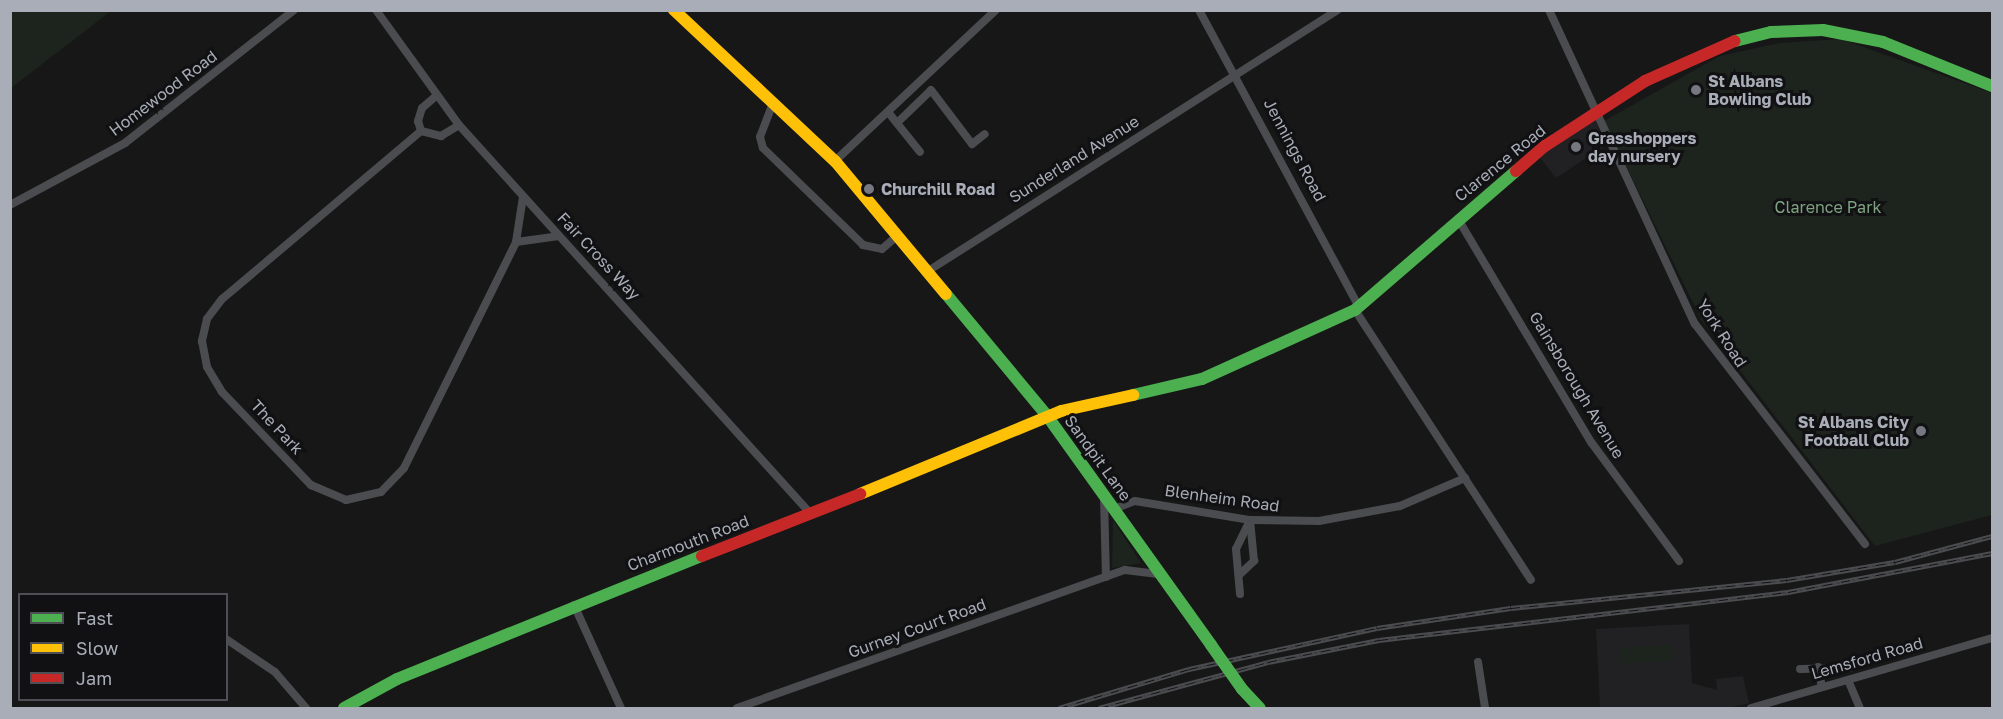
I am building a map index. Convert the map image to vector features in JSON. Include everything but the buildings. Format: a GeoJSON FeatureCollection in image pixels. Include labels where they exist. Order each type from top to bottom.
{"type":"FeatureCollection","features":[{"type":"Feature","properties":{"kind":"street","name":"Homewood Road"},"geometry":{"type":"LineString","coordinates":[[10,205],[125,143],[294,10]]}},
{"type":"Feature","properties":{"kind":"street","name":"Fair Cross Way"},"geometry":{"type":"LineString","coordinates":[[376,10],[459,125],[810,513]]}},
{"type":"Feature","properties":{"kind":"street","name":"Sandpit Lane"},"geometry":{"type":"LineString","coordinates":[[674,10],[835,161],[928,271],[1048,417],[1242,689],[1260,708]]}},
{"type":"Feature","properties":{"kind":"street"},"geometry":{"type":"LineString","coordinates":[[835,161],[996,10]]}},
{"type":"Feature","properties":{"kind":"street","name":"Jennings Road"},"geometry":{"type":"LineString","coordinates":[[1199,10],[1237,75],[1357,308],[1531,580]]}},
{"type":"Feature","properties":{"kind":"street","name":"Sunderland Avenue"},"geometry":{"type":"LineString","coordinates":[[928,271],[1337,10]]}},
{"type":"Feature","properties":{"kind":"street","name":"York Road"},"geometry":{"type":"LineString","coordinates":[[1549,10],[1594,112],[1695,324],[1865,544]]}},
{"type":"Feature","properties":{"kind":"street","name":"Clarence Road"},"geometry":{"type":"LineString","coordinates":[[1048,417],[1202,379],[1258,359],[1357,308],[1505,177],[1594,112],[1671,66],[1714,47],[1792,30],[1869,38],[1992,86]]}},
{"type":"Feature","properties":{"kind":"street"},"geometry":{"type":"LineString","coordinates":[[923,80],[972,144],[985,134]]}},
{"type":"Feature","properties":{"kind":"street"},"geometry":{"type":"LineString","coordinates":[[897,123],[931,90]]}},
{"type":"Feature","properties":{"kind":"street"},"geometry":{"type":"LineString","coordinates":[[436,96],[422,108],[418,121],[421,131],[441,136],[459,125]]}},
{"type":"Feature","properties":{"kind":"street"},"geometry":{"type":"LineString","coordinates":[[773,103],[760,137],[763,148],[863,245],[882,249],[897,236]]}},
{"type":"Feature","properties":{"kind":"street"},"geometry":{"type":"LineString","coordinates":[[888,112],[920,152]]}},
{"type":"Feature","properties":{"kind":"street","name":"The Park"},"geometry":{"type":"LineString","coordinates":[[421,131],[222,299],[207,319],[202,341],[207,367],[222,392],[311,486],[346,500],[381,492],[404,468],[516,242],[523,197]]}},
{"type":"Feature","properties":{"kind":"street","name":"Gainsborough Avenue"},"geometry":{"type":"LineString","coordinates":[[1458,219],[1585,433],[1679,561]]}},
{"type":"Feature","properties":{"kind":"street"},"geometry":{"type":"LineString","coordinates":[[516,242],[559,236]]}},
{"type":"Feature","properties":{"kind":"street","name":"Charmouth Road"},"geometry":{"type":"LineString","coordinates":[[344,708],[397,679],[574,605],[1048,417]]}},
{"type":"Feature","properties":{"kind":"street","name":"Blenheim Road"},"geometry":{"type":"LineString","coordinates":[[1114,509],[1135,501],[1250,520],[1341,519],[1400,506],[1464,477]]}},
{"type":"Feature","properties":{"kind":"street"},"geometry":{"type":"LineString","coordinates":[[1104,497],[1106,577]]}},
{"type":"Feature","properties":{"kind":"street"},"geometry":{"type":"LineString","coordinates":[[1239,575],[1254,561],[1250,520]]}},
{"type":"Feature","properties":{"kind":"street"},"geometry":{"type":"LineString","coordinates":[[1240,594],[1236,549],[1250,520]]}},
{"type":"Feature","properties":{"kind":"street","name":"Gurney Court Road"},"geometry":{"type":"LineString","coordinates":[[737,708],[1125,570],[1160,574]]}},
{"type":"Feature","properties":{"kind":"street"},"geometry":{"type":"LineString","coordinates":[[574,605],[621,708]]}},
{"type":"Feature","properties":{"kind":"street","name":"Lemsford Road"},"geometry":{"type":"LineString","coordinates":[[1751,708],[1770,706],[1822,687],[1992,638]]}},
{"type":"Feature","properties":{"kind":"street"},"geometry":{"type":"LineString","coordinates":[[228,640],[275,672],[306,708]]}},
{"type":"Feature","properties":{"kind":"street"},"geometry":{"type":"LineString","coordinates":[[1478,662],[1485,708]]}},
{"type":"Feature","properties":{"kind":"street"},"geometry":{"type":"LineString","coordinates":[[1818,667],[1822,687]]}},
{"type":"Feature","properties":{"kind":"street"},"geometry":{"type":"LineString","coordinates":[[1800,669],[1850,668]]}},
{"type":"Feature","properties":{"kind":"street"},"geometry":{"type":"LineString","coordinates":[[1848,680],[1860,708]]}},
{"type":"Feature","properties":{"kind":"shaded area","name":"Grasshoppers day nursery"},"geometry":{"type":"Polygon","coordinates":[[[1594,116],[1606,145],[1556,178],[1538,155],[1594,116]]]}},
{"type":"Feature","properties":{"kind":"shaded area"},"geometry":{"type":"Polygon","coordinates":[[[1689,624],[1692,683],[1717,690],[1716,679],[1743,676],[1749,703],[1729,708],[1600,708],[1596,629],[1689,624]]]}},
{"type":"Feature","properties":{"kind":"green space"},"geometry":{"type":"Polygon","coordinates":[[[11,10],[111,10],[111,11],[11,88],[11,10]]]}},
{"type":"Feature","properties":{"kind":"green space","name":"Clarence Park"},"geometry":{"type":"Polygon","coordinates":[[[1841,39],[1992,93],[1992,515],[1875,546],[1702,321],[1604,121],[1720,56],[1779,43],[1841,39]]]}},
{"type":"Feature","properties":{"kind":"green space"},"geometry":{"type":"Polygon","coordinates":[[[1113,520],[1141,563],[1112,568],[1113,520]]]}},
{"type":"Feature","properties":{"kind":"green space"},"geometry":{"type":"Polygon","coordinates":[[[1672,645],[1673,661],[1618,663],[1622,647],[1672,645]]]}},
{"type":"Feature","properties":{"kind":"railway"},"geometry":{"type":"LineString","coordinates":[[1059,708],[1189,669],[1377,628],[1511,608],[1787,580],[1895,562],[1992,536]]}},
{"type":"Feature","properties":{"kind":"railway"},"geometry":{"type":"LineString","coordinates":[[1099,708],[1268,662],[1379,640],[1788,592],[1992,553]]}},
{"type":"Feature","properties":{"kind":"traffic: fast"},"geometry":{"type":"LineString","coordinates":[[1735,41],[1771,32],[1823,30],[1883,42],[1992,86]]}},
{"type":"Feature","properties":{"kind":"traffic: fast"},"geometry":{"type":"LineString","coordinates":[[1133,395],[1202,379],[1355,310],[1516,171]]}},
{"type":"Feature","properties":{"kind":"traffic: fast"},"geometry":{"type":"LineString","coordinates":[[946,294],[1048,417],[1211,645]]}},
{"type":"Feature","properties":{"kind":"traffic: fast"},"geometry":{"type":"LineString","coordinates":[[344,708],[397,679],[702,556]]}},
{"type":"Feature","properties":{"kind":"traffic: fast"},"geometry":{"type":"LineString","coordinates":[[1211,645],[1242,689]]}},
{"type":"Feature","properties":{"kind":"traffic: fast"},"geometry":{"type":"LineString","coordinates":[[1242,689],[1260,708]]}},
{"type":"Feature","properties":{"kind":"traffic: slow"},"geometry":{"type":"LineString","coordinates":[[674,10],[835,161],[946,294]]}},
{"type":"Feature","properties":{"kind":"traffic: slow"},"geometry":{"type":"LineString","coordinates":[[860,494],[1061,411],[1133,395]]}},
{"type":"Feature","properties":{"kind":"traffic: jam"},"geometry":{"type":"LineString","coordinates":[[1516,171],[1545,146],[1645,81],[1735,41]]}},
{"type":"Feature","properties":{"kind":"traffic: jam"},"geometry":{"type":"LineString","coordinates":[[702,556],[860,494]]}},
{"type":"Feature","properties":{"kind":"place","name":"St Albans Bowling Club"},"geometry":{"type":"Point","coordinates":[1696,90]}},
{"type":"Feature","properties":{"kind":"place","name":"Grasshoppers day nursery"},"geometry":{"type":"Point","coordinates":[1576,147]}},
{"type":"Feature","properties":{"kind":"place","name":"Churchill Road"},"geometry":{"type":"Point","coordinates":[869,189]}},
{"type":"Feature","properties":{"kind":"place","name":"St Albans City Football Club"},"geometry":{"type":"Point","coordinates":[1921,431]}}]}
